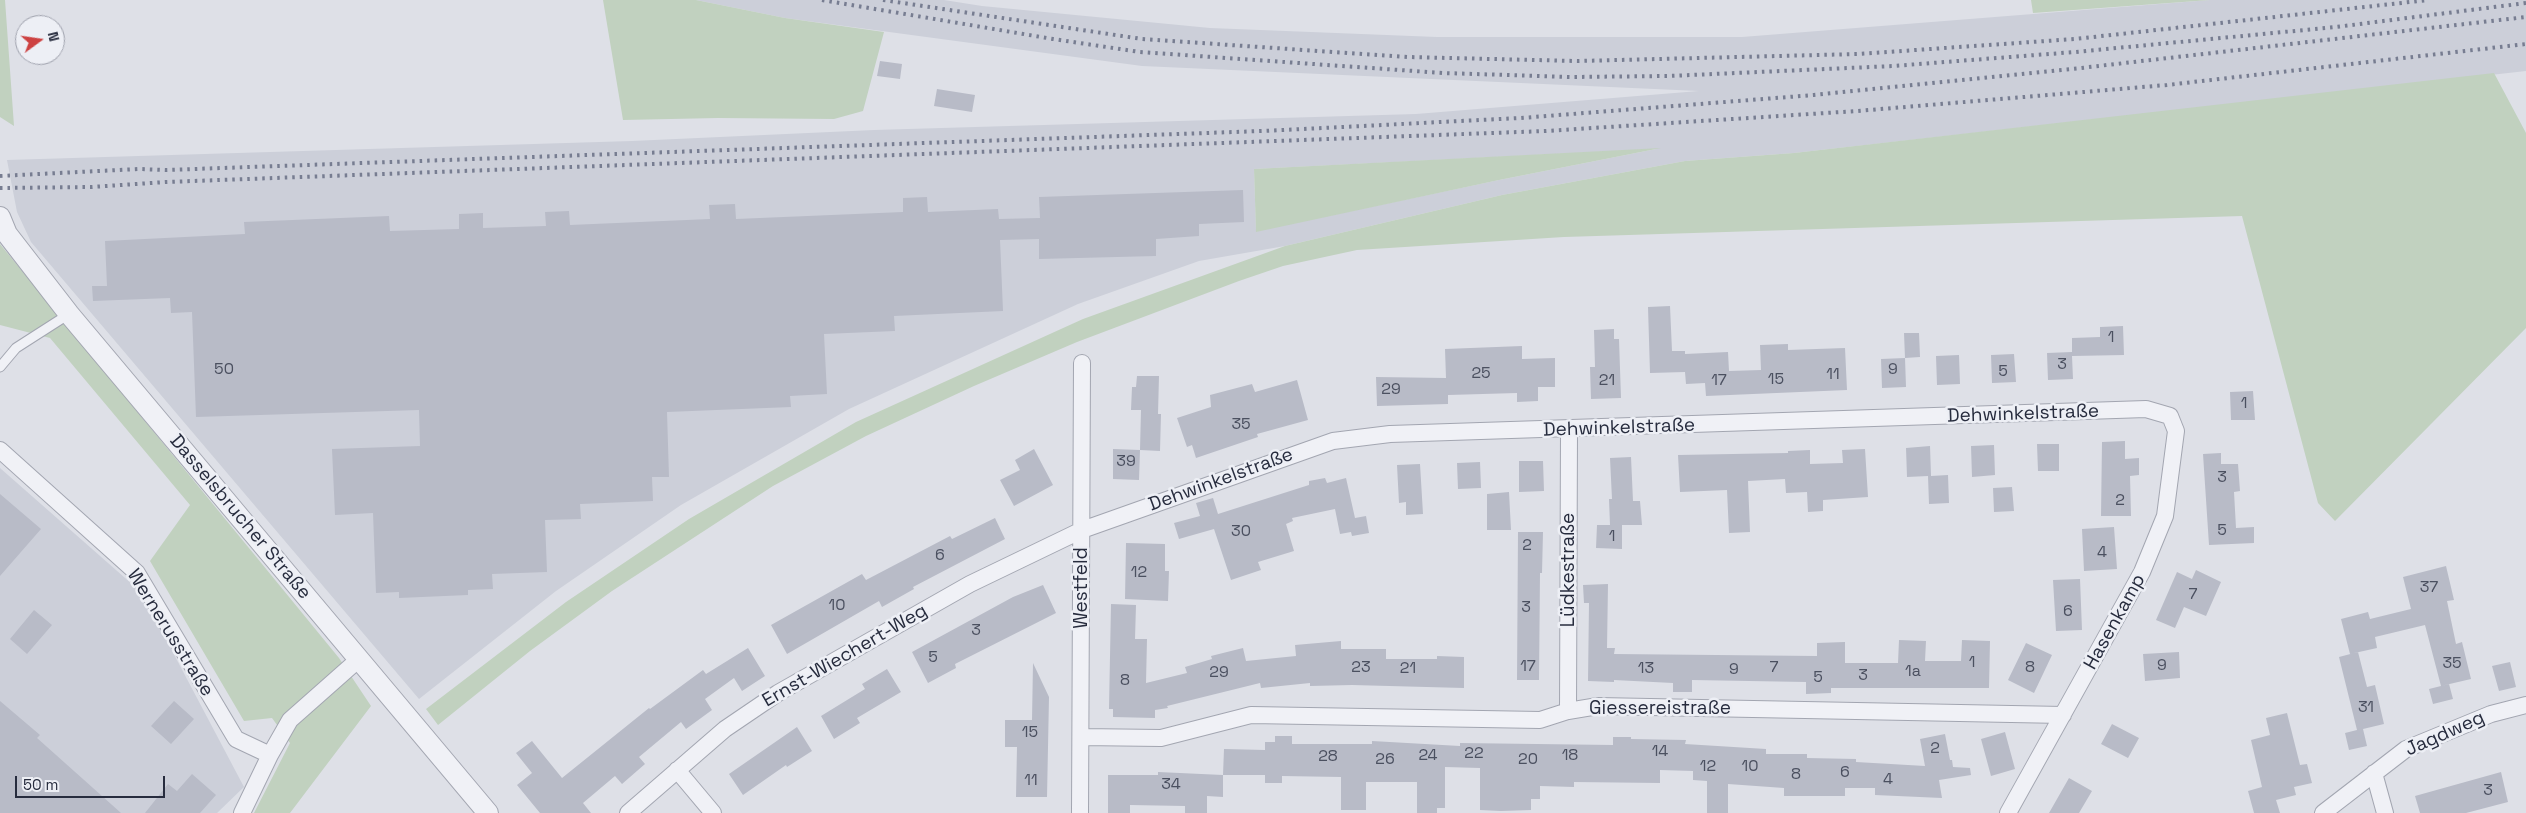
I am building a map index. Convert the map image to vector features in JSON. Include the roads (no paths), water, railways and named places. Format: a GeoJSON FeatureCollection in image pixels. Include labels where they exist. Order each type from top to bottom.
{"type":"FeatureCollection","features":[{"type":"Feature","properties":{"kind":"street","name":"Dasselsbrucher Straße"},"geometry":{"type":"LineString","coordinates":[[0,216],[6,234],[69,314],[488,813]]}},
{"type":"Feature","properties":{"kind":"street","name":"Westfeld"},"geometry":{"type":"LineString","coordinates":[[1080,813],[1082,364]]}},
{"type":"Feature","properties":{"kind":"street","name":"Dehwinkelstraße"},"geometry":{"type":"LineString","coordinates":[[1082,530],[1332,441],[1390,434],[1569,430],[2146,409],[2170,416]]}},
{"type":"Feature","properties":{"kind":"street","name":"Hasenkamp"},"geometry":{"type":"LineString","coordinates":[[2008,813],[2142,572],[2165,516],[2176,431],[2170,416]]}},
{"type":"Feature","properties":{"kind":"street","name":"Lüdkestraße"},"geometry":{"type":"LineString","coordinates":[[1568,711],[1569,430]]}},
{"type":"Feature","properties":{"kind":"street","name":"Wernerusstraße"},"geometry":{"type":"LineString","coordinates":[[0,450],[137,573],[236,739],[270,755]]}},
{"type":"Feature","properties":{"kind":"street","name":"Ernst-Wiechert-Weg"},"geometry":{"type":"LineString","coordinates":[[628,813],[725,728],[778,693],[970,584],[1082,530]]}},
{"type":"Feature","properties":{"kind":"street"},"geometry":{"type":"LineString","coordinates":[[242,813],[270,755],[290,720],[359,659]]}},
{"type":"Feature","properties":{"kind":"street","name":"Jagdweg"},"geometry":{"type":"LineString","coordinates":[[2323,813],[2406,749],[2491,714],[2526,705]]}},
{"type":"Feature","properties":{"kind":"street","name":"Giessereistraße"},"geometry":{"type":"LineString","coordinates":[[1081,737],[1161,738],[1250,715],[1540,720],[1568,711],[1598,706],[2063,716]]}},
{"type":"Feature","properties":{"kind":"street"},"geometry":{"type":"LineString","coordinates":[[677,770],[713,813]]}},
{"type":"Feature","properties":{"kind":"street"},"geometry":{"type":"LineString","coordinates":[[2374,773],[2385,813]]}},
{"type":"Feature","properties":{"kind":"lane"},"geometry":{"type":"LineString","coordinates":[[0,368],[16,348],[69,314]]}},
{"type":"Feature","properties":{"kind":"railway"},"geometry":{"type":"LineString","coordinates":[[822,0],[1140,52],[1443,73],[1570,77],[1668,76],[1893,66],[2075,52],[2336,27],[2526,3]]}},
{"type":"Feature","properties":{"kind":"railway"},"geometry":{"type":"LineString","coordinates":[[883,0],[1142,39],[1407,57],[1577,61],[1858,54],[2075,39],[2428,0]]}},
{"type":"Feature","properties":{"kind":"railway"},"geometry":{"type":"LineString","coordinates":[[0,176],[139,169],[166,170],[1262,131],[1521,118],[1814,95],[2081,68],[2526,17]]}},
{"type":"Feature","properties":{"kind":"railway"},"geometry":{"type":"LineString","coordinates":[[0,188],[91,187],[166,182],[1546,131],[1857,111],[2167,85],[2526,44]]}}]}
